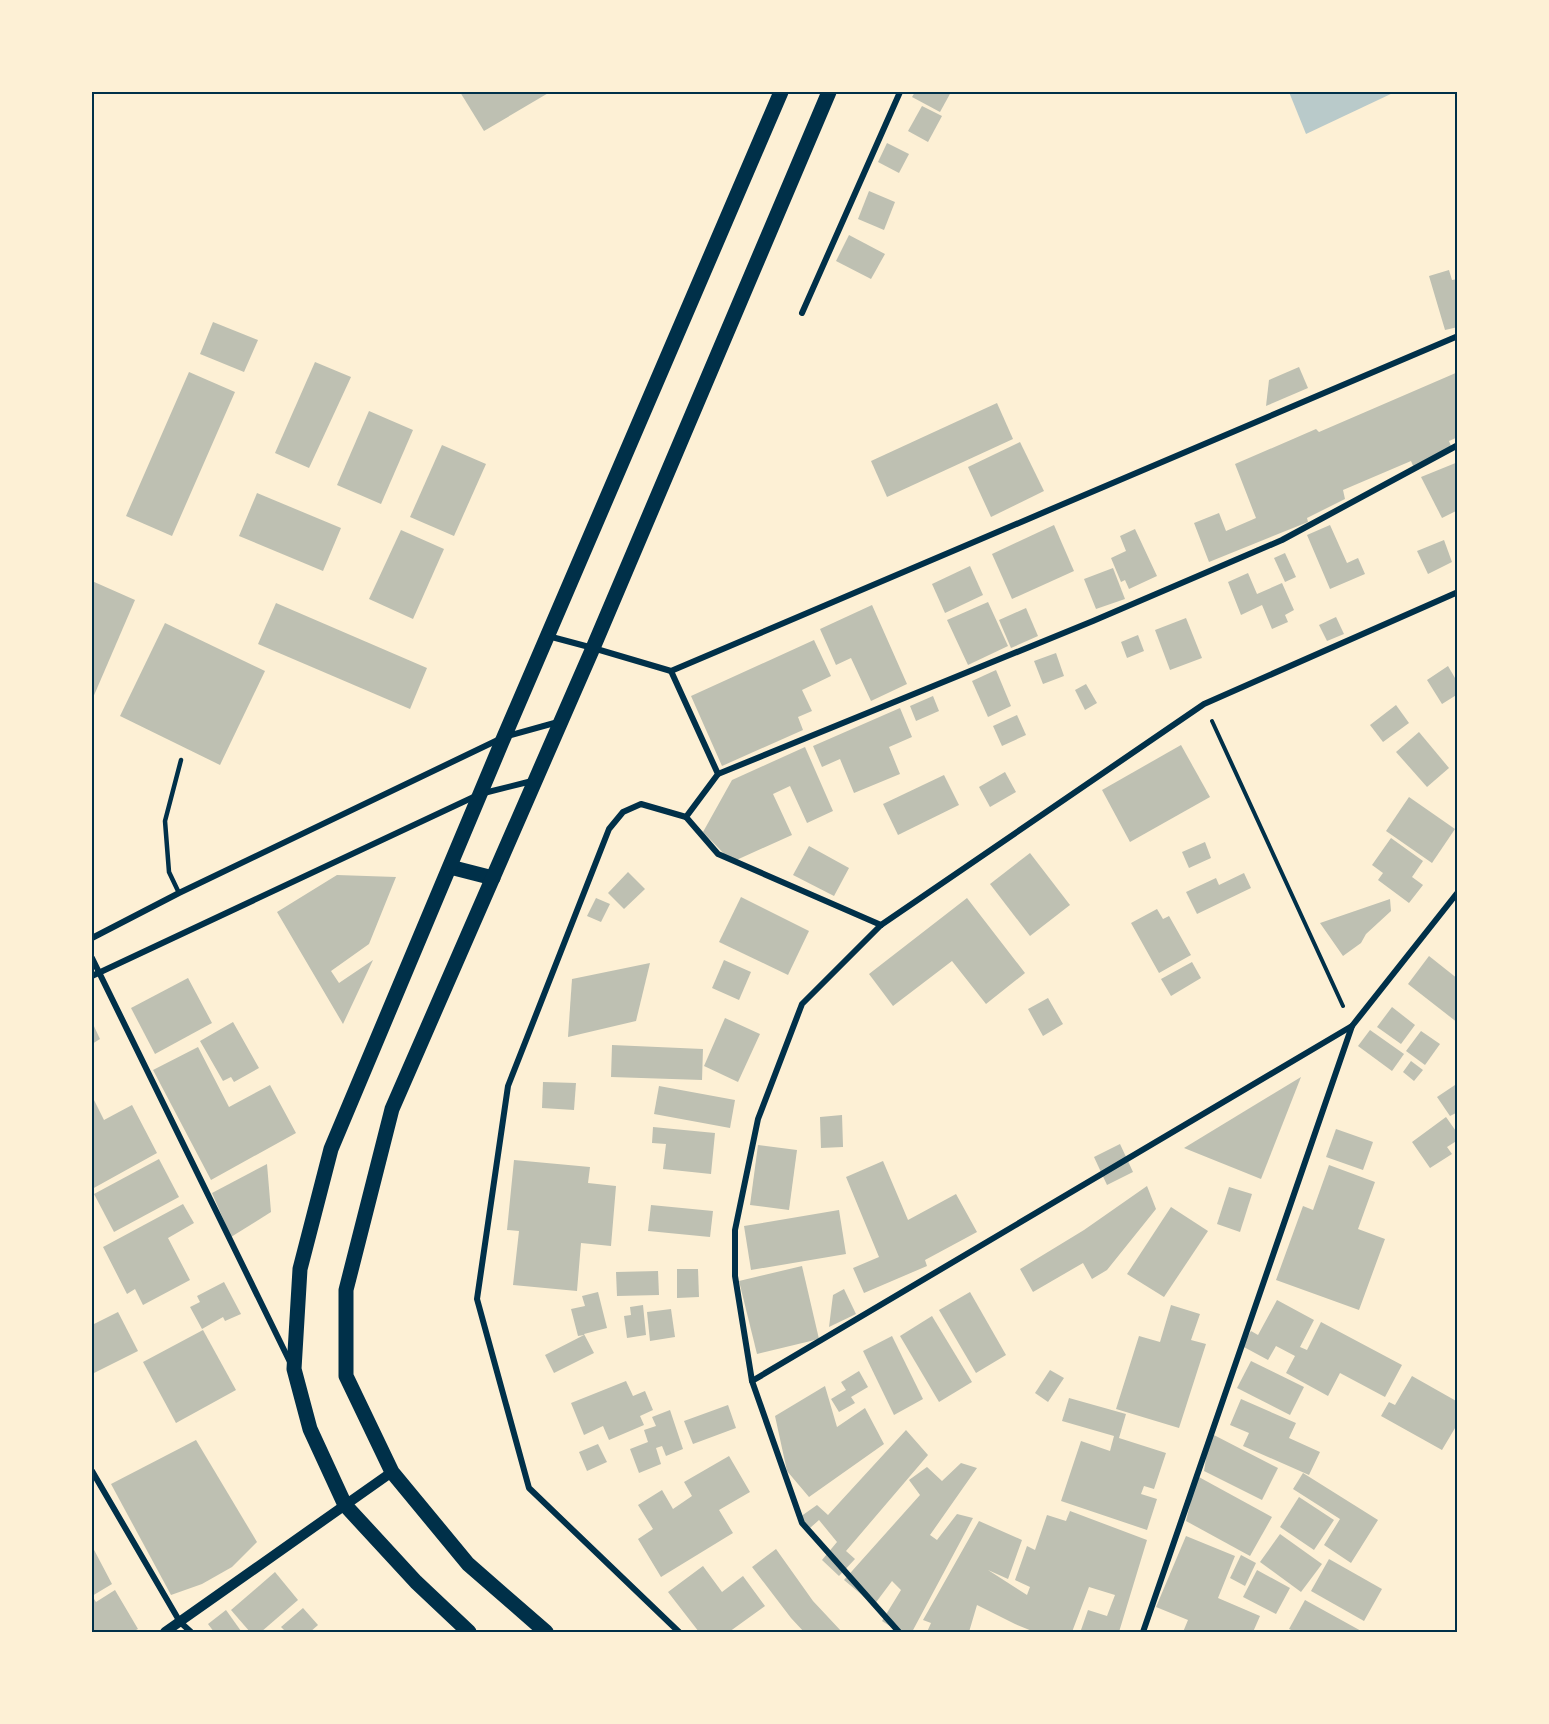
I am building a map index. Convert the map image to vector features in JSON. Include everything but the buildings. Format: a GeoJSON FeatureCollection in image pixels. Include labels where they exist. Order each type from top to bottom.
{"type":"FeatureCollection","features":[{"type":"Feature","properties":{"kind":"main road"},"geometry":{"type":"LineString","coordinates":[[469,1632],[416,1582],[345,1505],[310,1429],[294,1369],[300,1269],[332,1149],[504,737],[781,92]]}},
{"type":"Feature","properties":{"kind":"main road"},"geometry":{"type":"LineString","coordinates":[[546,1632],[468,1564],[392,1472],[346,1376],[346,1290],[392,1110],[562,721],[829,92]]}},
{"type":"Feature","properties":{"kind":"main road"},"geometry":{"type":"LineString","coordinates":[[450,867],[493,878]]}},
{"type":"Feature","properties":{"kind":"street"},"geometry":{"type":"LineString","coordinates":[[802,314],[900,92]]}},
{"type":"Feature","properties":{"kind":"street"},"geometry":{"type":"LineString","coordinates":[[548,636],[671,671],[1458,336]]}},
{"type":"Feature","properties":{"kind":"street"},"geometry":{"type":"LineString","coordinates":[[686,817],[718,774],[1093,621],[1282,540],[1458,445]]}},
{"type":"Feature","properties":{"kind":"street"},"geometry":{"type":"LineString","coordinates":[[899,1632],[801,1523],[752,1381],[735,1276],[735,1230],[758,1119],[802,1004],[881,925],[1204,704],[1458,592]]}},
{"type":"Feature","properties":{"kind":"street"},"geometry":{"type":"LineString","coordinates":[[671,671],[718,774]]}},
{"type":"Feature","properties":{"kind":"street"},"geometry":{"type":"LineString","coordinates":[[92,938],[179,893],[504,737],[562,721]]}},
{"type":"Feature","properties":{"kind":"street"},"geometry":{"type":"LineString","coordinates":[[92,976],[480,794],[536,780]]}},
{"type":"Feature","properties":{"kind":"street"},"geometry":{"type":"LineString","coordinates":[[679,1632],[529,1488],[477,1299],[508,1086],[609,829],[623,812],[641,804],[686,817],[718,854],[881,925]]}},
{"type":"Feature","properties":{"kind":"street"},"geometry":{"type":"LineString","coordinates":[[1143,1632],[1353,1026],[1458,892]]}},
{"type":"Feature","properties":{"kind":"street"},"geometry":{"type":"LineString","coordinates":[[92,958],[294,1369]]}},
{"type":"Feature","properties":{"kind":"street"},"geometry":{"type":"LineString","coordinates":[[752,1381],[1353,1026]]}},
{"type":"Feature","properties":{"kind":"street"},"geometry":{"type":"LineString","coordinates":[[92,1471],[180,1622],[191,1632]]}},
{"type":"Feature","properties":{"kind":"street"},"geometry":{"type":"LineString","coordinates":[[165,1632],[392,1472]]}},
{"type":"Feature","properties":{"kind":"lane"},"geometry":{"type":"LineString","coordinates":[[179,893],[169,872],[165,821],[181,760]]}},
{"type":"Feature","properties":{"kind":"path"},"geometry":{"type":"LineString","coordinates":[[1204,704],[1353,1026]]}},
{"type":"Feature","properties":{"kind":"shaded area"},"geometry":{"type":"Polygon","coordinates":[[[1289,92],[1395,92],[1306,134],[1289,92]]]}}]}
